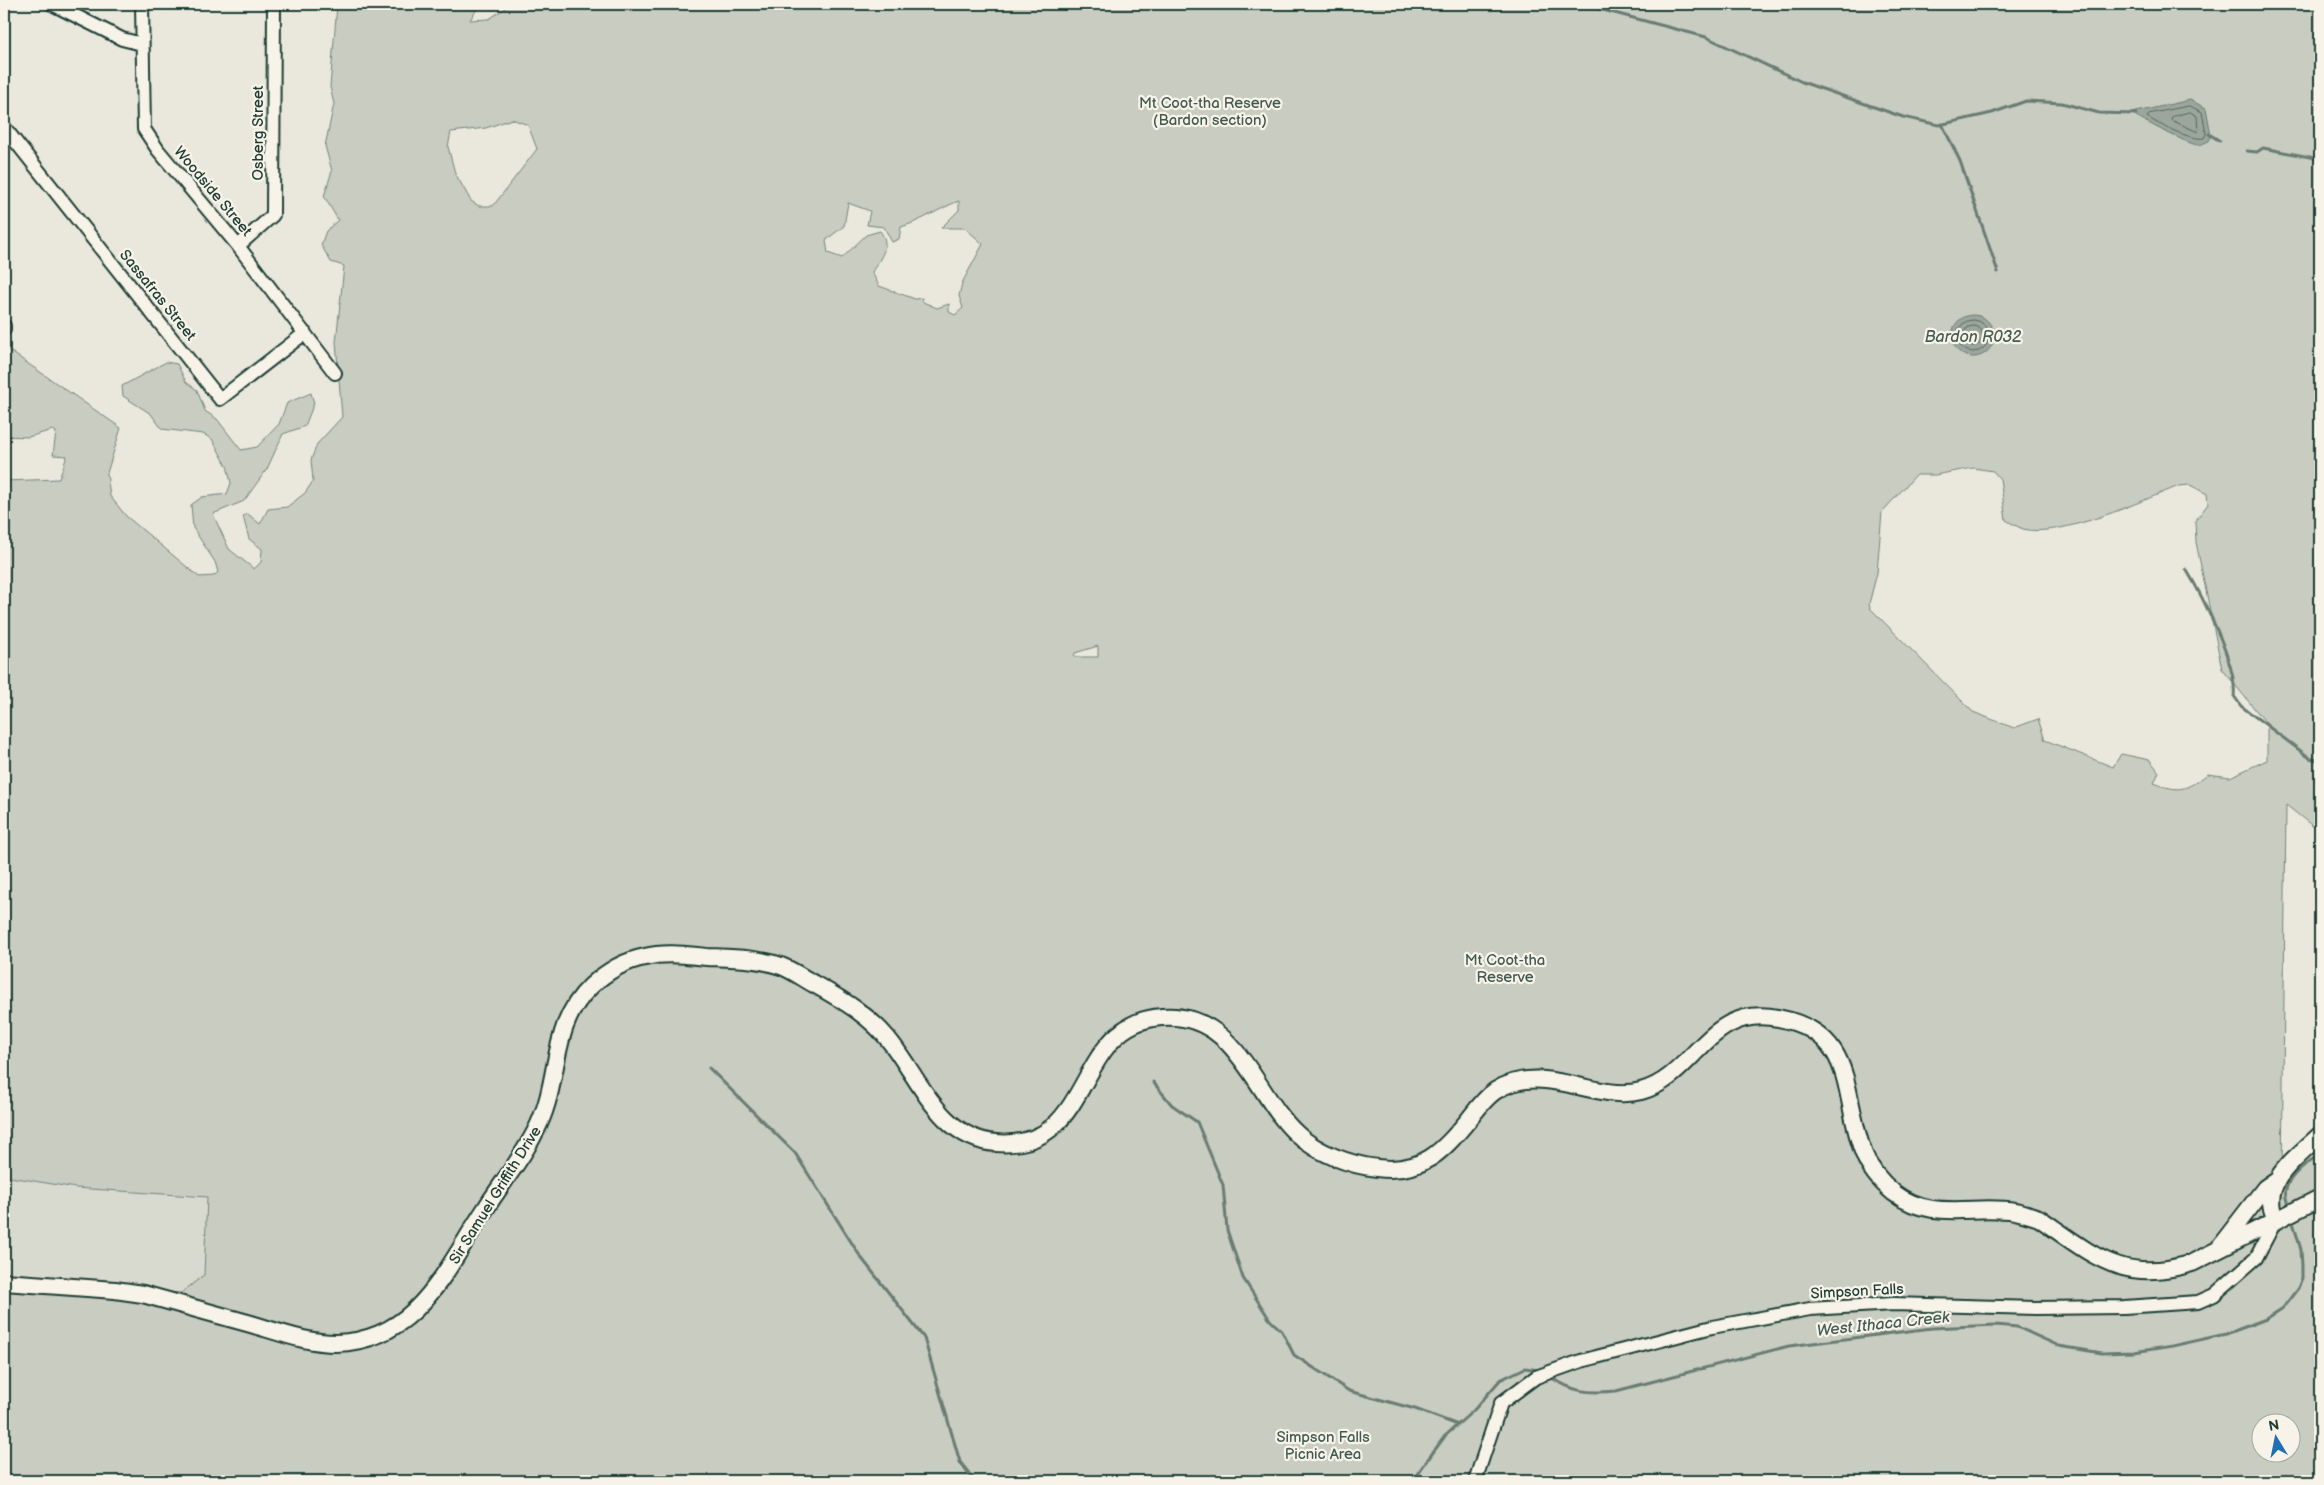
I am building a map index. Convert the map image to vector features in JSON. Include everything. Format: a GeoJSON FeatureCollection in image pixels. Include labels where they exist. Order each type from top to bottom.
{"type":"FeatureCollection","features":[{"type":"Feature","properties":{"kind":"main road","name":"Sir Samuel Griffith Drive"},"geometry":{"type":"LineString","coordinates":[[4,1282],[115,1290],[143,1294],[319,1342],[354,1341],[390,1328],[410,1315],[438,1286],[471,1230],[530,1141],[545,1109],[562,1032],[574,1003],[598,980],[624,962],[653,955],[667,954],[748,960],[782,966],[842,999],[860,1012],[891,1042],[946,1122],[955,1129],[977,1139],[999,1144],[1027,1141],[1046,1133],[1061,1121],[1100,1053],[1117,1035],[1138,1023],[1153,1019],[1180,1017],[1206,1027],[1233,1049],[1245,1062],[1282,1118],[1302,1139],[1328,1154],[1369,1167],[1383,1169],[1411,1167],[1435,1156],[1447,1147],[1483,1102],[1496,1090],[1516,1082],[1537,1079],[1627,1093],[1643,1090],[1660,1084],[1671,1076],[1708,1037],[1722,1027],[1739,1020],[1768,1016],[1796,1022],[1809,1029],[1831,1048],[1845,1074],[1864,1156],[1889,1189],[1906,1201],[1930,1209],[1951,1212],[2014,1210],[2039,1218],[2102,1260],[2142,1272],[2172,1269],[2192,1263],[2320,1198]]}},
{"type":"Feature","properties":{"kind":"main road"},"geometry":{"type":"LineString","coordinates":[[2218,1250],[2265,1188],[2320,1135]]}},
{"type":"Feature","properties":{"kind":"main road"},"geometry":{"type":"LineString","coordinates":[[2275,1180],[2271,1200],[2286,1214]]}},
{"type":"Feature","properties":{"kind":"street"},"geometry":{"type":"LineString","coordinates":[[52,4],[122,39],[142,44]]}},
{"type":"Feature","properties":{"kind":"street","name":"Woodside Street"},"geometry":{"type":"LineString","coordinates":[[142,4],[144,129],[158,150],[238,246],[335,373]]}},
{"type":"Feature","properties":{"kind":"street","name":"Osberg Street"},"geometry":{"type":"LineString","coordinates":[[238,246],[273,215],[274,4]]}},
{"type":"Feature","properties":{"kind":"street","name":"Sassafras Street"},"geometry":{"type":"LineString","coordinates":[[4,127],[220,399],[305,333]]}},
{"type":"Feature","properties":{"kind":"street","name":"Simpson Falls"},"geometry":{"type":"LineString","coordinates":[[1475,1481],[1501,1403],[1536,1377],[1581,1361],[1712,1327],[1810,1309],[1893,1304],[2035,1308],[2124,1308],[2198,1302],[2214,1295],[2256,1258],[2286,1214]]}},
{"type":"Feature","properties":{"kind":"shaded area"},"geometry":{"type":"Polygon","coordinates":[[[4,1176],[76,1188],[207,1197],[204,1276],[181,1293],[4,1278],[4,1176]]]}},
{"type":"Feature","properties":{"kind":"green space","name":"Mt Coot-tha Reserve"},"geometry":{"type":"Polygon","coordinates":[[[480,4],[470,20],[489,19],[507,7],[518,4],[2320,4],[2320,832],[2286,805],[2282,1181],[2320,1145],[2320,1481],[4,1481],[4,1278],[181,1293],[204,1275],[207,1197],[76,1188],[4,1176],[4,481],[59,479],[67,456],[53,455],[56,432],[53,430],[28,437],[4,436],[4,428],[8,420],[4,420],[4,347],[121,428],[107,473],[110,496],[126,516],[199,577],[214,576],[218,572],[215,562],[193,528],[191,505],[202,497],[227,494],[231,483],[227,466],[212,439],[203,434],[162,429],[151,414],[123,396],[122,386],[166,362],[177,364],[186,382],[197,390],[205,411],[217,419],[241,450],[257,447],[279,424],[287,403],[311,393],[314,403],[305,426],[283,434],[267,469],[244,501],[213,514],[229,549],[254,569],[261,562],[262,549],[249,539],[243,516],[248,514],[260,524],[268,509],[287,507],[305,493],[313,481],[311,460],[317,444],[342,417],[336,342],[344,266],[331,262],[321,245],[326,231],[338,220],[324,196],[332,171],[325,146],[334,104],[330,87],[337,5],[480,4]],[[512,119],[486,128],[451,132],[448,147],[455,173],[471,201],[479,206],[493,206],[537,149],[528,125],[512,119]],[[959,201],[916,222],[901,227],[899,239],[892,242],[884,227],[867,225],[870,211],[848,203],[844,226],[826,240],[828,253],[842,258],[866,235],[880,231],[885,247],[872,272],[879,286],[915,299],[922,298],[923,302],[937,308],[949,304],[949,312],[955,315],[963,308],[959,296],[962,283],[983,244],[965,228],[941,228],[959,210],[959,201]],[[1973,468],[1935,475],[1916,475],[1882,512],[1877,573],[1869,604],[1870,608],[1973,712],[2014,728],[2038,719],[2045,740],[2113,767],[2121,754],[2150,760],[2159,772],[2154,783],[2177,789],[2188,787],[2208,774],[2230,777],[2267,760],[2267,724],[2222,669],[2196,542],[2195,521],[2208,504],[2207,494],[2190,485],[2179,486],[2101,516],[2079,523],[2039,531],[2023,529],[2006,520],[2000,479],[1993,471],[1973,468]],[[1098,646],[1075,653],[1074,657],[1098,657],[1098,646]]]}},
{"type":"Feature","properties":{"kind":"water"},"geometry":{"type":"Polygon","coordinates":[[[2190,100],[2206,108],[2211,135],[2209,141],[2199,145],[2192,144],[2154,126],[2132,113],[2190,100]]]}},
{"type":"Feature","properties":{"kind":"water","name":"Bardon R032"},"geometry":{"type":"Polygon","coordinates":[[[1977,315],[1985,318],[1991,324],[1994,336],[1991,348],[1985,354],[1969,357],[1961,354],[1955,348],[1952,332],[1955,324],[1961,318],[1977,315]]]}},
{"type":"Feature","properties":{"kind":"waterway"},"geometry":{"type":"LineString","coordinates":[[1580,4],[1706,37],[1802,82],[1903,117],[1939,125],[1992,113],[2026,101],[2062,103],[2099,113],[2136,114]]}},
{"type":"Feature","properties":{"kind":"waterway"},"geometry":{"type":"LineString","coordinates":[[1942,124],[1960,161],[1998,272]]}},
{"type":"Feature","properties":{"kind":"waterway"},"geometry":{"type":"LineString","coordinates":[[2209,134],[2220,141]]}},
{"type":"Feature","properties":{"kind":"waterway"},"geometry":{"type":"LineString","coordinates":[[2247,151],[2257,152],[2263,148],[2320,159]]}},
{"type":"Feature","properties":{"kind":"waterway"},"geometry":{"type":"LineString","coordinates":[[2186,569],[2218,631],[2234,683],[2234,696],[2241,706],[2310,758],[2320,761]]}},
{"type":"Feature","properties":{"kind":"waterway"},"geometry":{"type":"LineString","coordinates":[[709,1068],[795,1153],[860,1256],[924,1338],[960,1462],[975,1481]]}},
{"type":"Feature","properties":{"kind":"waterway"},"geometry":{"type":"LineString","coordinates":[[1153,1082],[1172,1105],[1197,1122],[1223,1185],[1227,1230],[1243,1278],[1270,1320],[1282,1331],[1294,1355],[1349,1391],[1415,1409],[1458,1425]]}},
{"type":"Feature","properties":{"kind":"waterway","name":"West Ithaca Creek"},"geometry":{"type":"LineString","coordinates":[[2289,1208],[2285,1194],[2288,1184],[2300,1169],[2320,1155]]}},
{"type":"Feature","properties":{"kind":"waterway","name":"West Ithaca Creek"},"geometry":{"type":"LineString","coordinates":[[1549,1376],[1566,1386],[1581,1391],[1616,1391],[1789,1346],[1932,1328],[1996,1325],[2017,1327],[2059,1346],[2102,1353],[2134,1352],[2172,1346],[2226,1334],[2266,1319],[2283,1308],[2298,1288],[2302,1278],[2301,1250],[2292,1219]]}},
{"type":"Feature","properties":{"kind":"waterway","name":"West Ithaca Creek"},"geometry":{"type":"LineString","coordinates":[[1412,1481],[1445,1436],[1474,1410],[1500,1380],[1525,1368],[1539,1370]]}},
{"type":"Feature","properties":{"kind":"park label","name":"Mt Coot-tha Reserve (Bardon section)"},"geometry":{"type":"Point","coordinates":[1210,112]}},
{"type":"Feature","properties":{"kind":"park label","name":"Simpson Falls Picnic Area"},"geometry":{"type":"Point","coordinates":[1323,1446]}}]}
